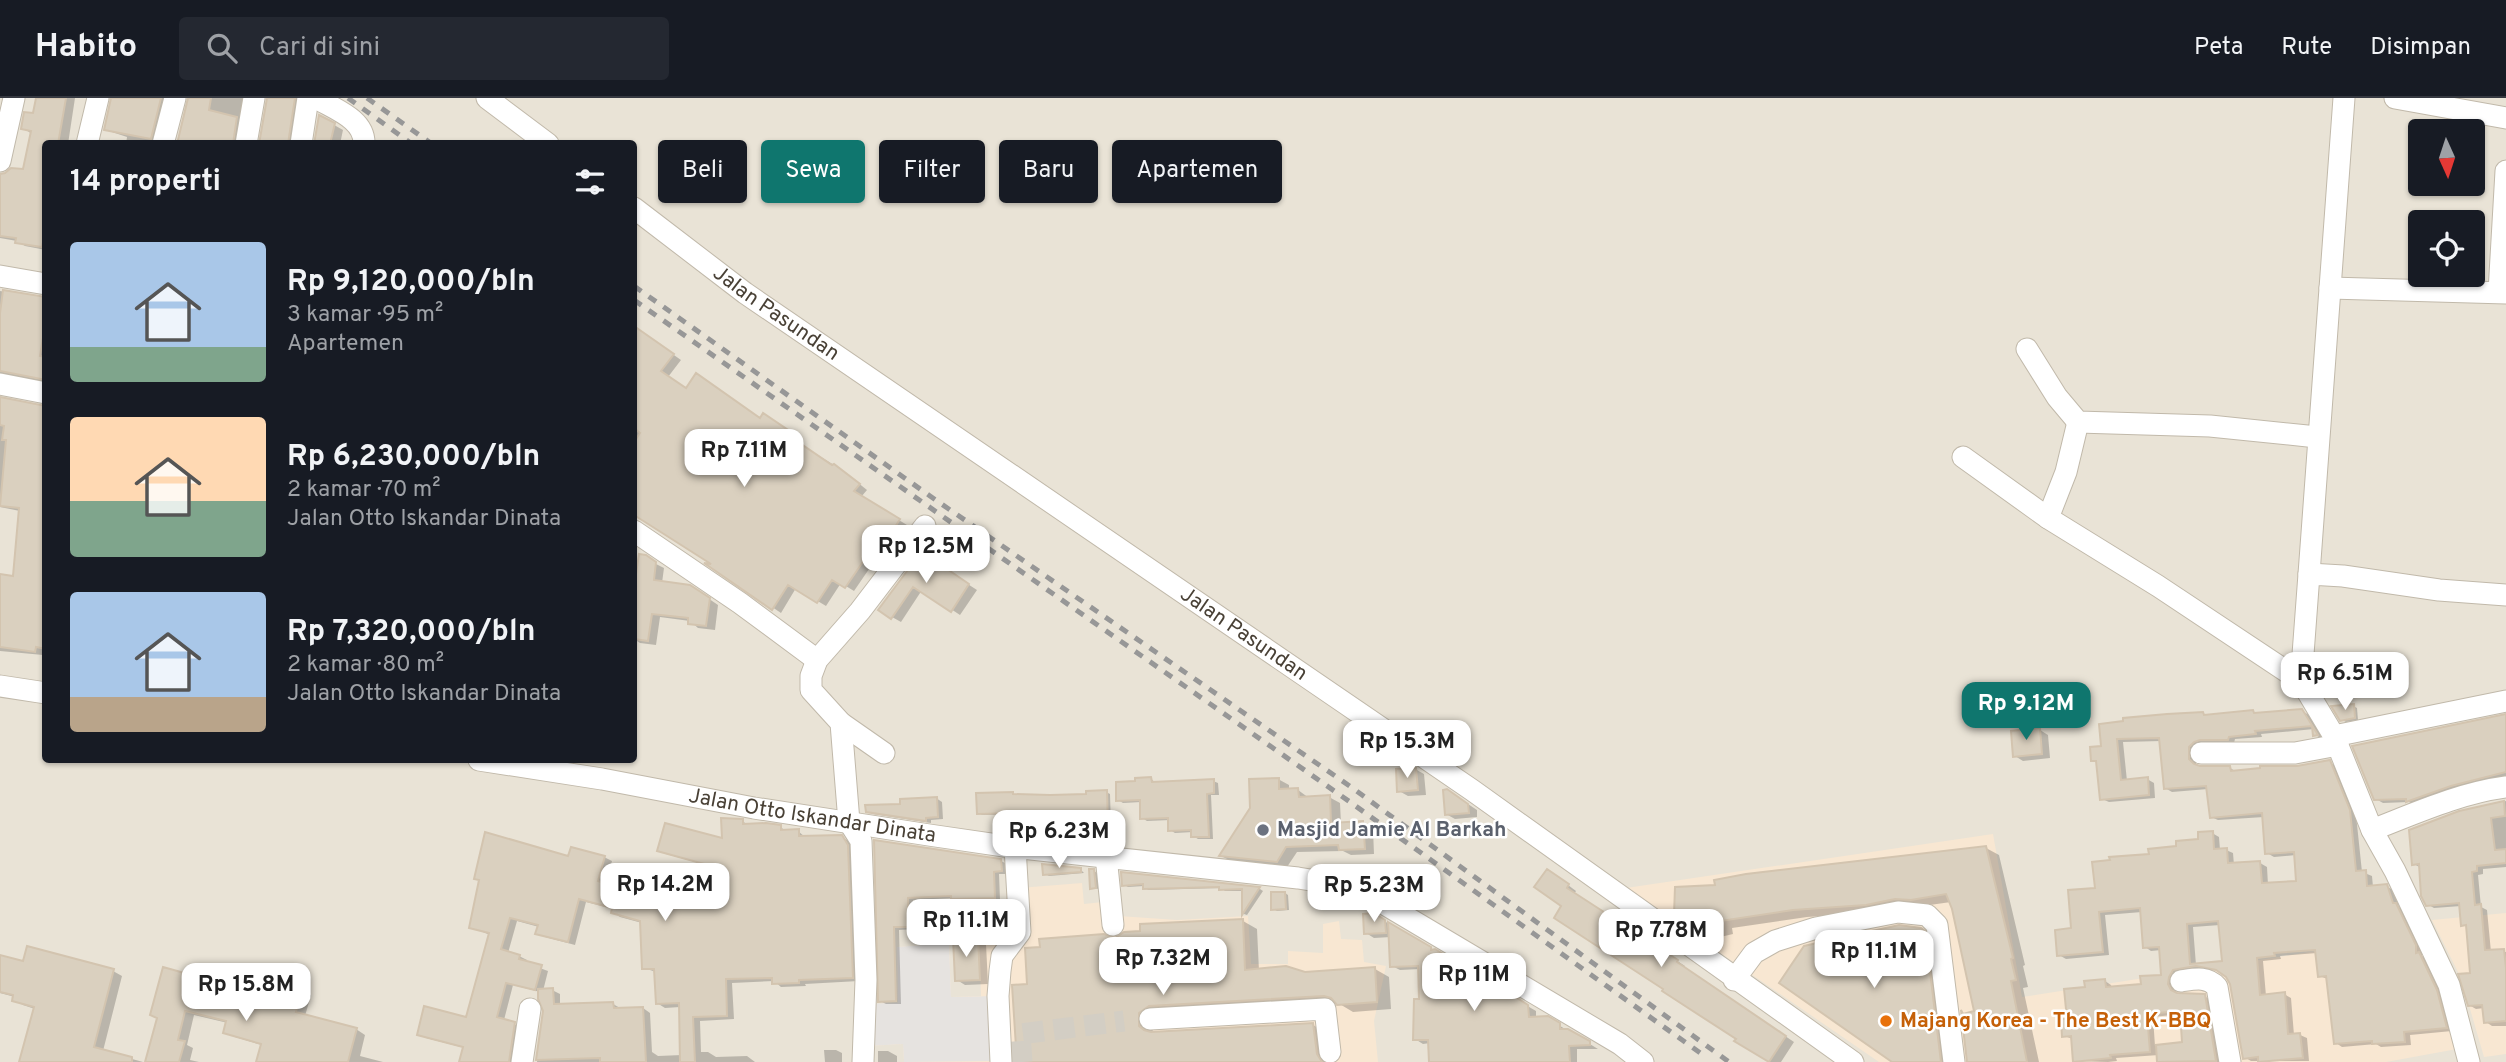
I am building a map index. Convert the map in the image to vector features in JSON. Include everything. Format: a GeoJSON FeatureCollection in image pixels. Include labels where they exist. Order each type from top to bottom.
{"type":"FeatureCollection","features":[{"type":"Feature","properties":{"kind":"street"},"geometry":{"type":"LineString","coordinates":[[0,162],[14,98]]}},
{"type":"Feature","properties":{"kind":"street"},"geometry":{"type":"LineString","coordinates":[[88,140],[98,98]]}},
{"type":"Feature","properties":{"kind":"street"},"geometry":{"type":"LineString","coordinates":[[164,140],[175,98]]}},
{"type":"Feature","properties":{"kind":"street"},"geometry":{"type":"LineString","coordinates":[[247,140],[254,98]]}},
{"type":"Feature","properties":{"kind":"street"},"geometry":{"type":"LineString","coordinates":[[302,140],[308,98]]}},
{"type":"Feature","properties":{"kind":"street"},"geometry":{"type":"LineString","coordinates":[[316,98],[360,126],[365,140]]}},
{"type":"Feature","properties":{"kind":"street"},"geometry":{"type":"LineString","coordinates":[[487,98],[543,140]]}},
{"type":"Feature","properties":{"kind":"street"},"geometry":{"type":"LineString","coordinates":[[2301,681],[2344,98]]}},
{"type":"Feature","properties":{"kind":"street"},"geometry":{"type":"LineString","coordinates":[[2395,98],[2506,118]]}},
{"type":"Feature","properties":{"kind":"street"},"geometry":{"type":"LineString","coordinates":[[2330,288],[2503,293],[2506,172]]}},
{"type":"Feature","properties":{"kind":"street","name":"Jalan Pasundan"},"geometry":{"type":"LineString","coordinates":[[637,210],[745,293],[1472,790],[1734,980],[1853,1062]]}},
{"type":"Feature","properties":{"kind":"street"},"geometry":{"type":"LineString","coordinates":[[0,276],[42,283]]}},
{"type":"Feature","properties":{"kind":"street"},"geometry":{"type":"LineString","coordinates":[[2027,349],[2057,397],[2078,422],[2210,426],[2317,437]]}},
{"type":"Feature","properties":{"kind":"street"},"geometry":{"type":"LineString","coordinates":[[0,384],[42,392]]}},
{"type":"Feature","properties":{"kind":"street"},"geometry":{"type":"LineString","coordinates":[[2048,518],[2066,472],[2078,422]]}},
{"type":"Feature","properties":{"kind":"street"},"geometry":{"type":"LineString","coordinates":[[1963,457],[2048,518],[2147,579],[2301,681],[2336,741],[2372,830],[2395,871],[2449,985],[2469,1062]]}},
{"type":"Feature","properties":{"kind":"street"},"geometry":{"type":"LineString","coordinates":[[884,754],[841,723],[811,690],[811,676],[817,660],[860,611],[925,526]]}},
{"type":"Feature","properties":{"kind":"street"},"geometry":{"type":"LineString","coordinates":[[637,533],[740,603],[817,660]]}},
{"type":"Feature","properties":{"kind":"street"},"geometry":{"type":"LineString","coordinates":[[2309,575],[2343,576],[2439,590],[2506,595]]}},
{"type":"Feature","properties":{"kind":"street"},"geometry":{"type":"LineString","coordinates":[[0,686],[42,691]]}},
{"type":"Feature","properties":{"kind":"street"},"geometry":{"type":"LineString","coordinates":[[2201,752],[2295,753],[2506,701]]}},
{"type":"Feature","properties":{"kind":"street"},"geometry":{"type":"LineString","coordinates":[[841,723],[849,822],[861,841],[866,980],[863,1062]]}},
{"type":"Feature","properties":{"kind":"street","name":"Jalan Otto Iskandar Dinata"},"geometry":{"type":"LineString","coordinates":[[520,763],[603,769],[754,808],[1015,847],[1298,878],[1347,887],[1376,899],[1620,1044],[1643,1062]]}},
{"type":"Feature","properties":{"kind":"street"},"geometry":{"type":"LineString","coordinates":[[2372,830],[2464,796],[2506,787]]}},
{"type":"Feature","properties":{"kind":"street"},"geometry":{"type":"LineString","coordinates":[[1001,1062],[1009,1035],[998,996],[1002,956],[1020,932],[1015,847]]}},
{"type":"Feature","properties":{"kind":"street"},"geometry":{"type":"LineString","coordinates":[[1106,856],[1113,925]]}},
{"type":"Feature","properties":{"kind":"street"},"geometry":{"type":"LineString","coordinates":[[1734,980],[1754,953],[1775,942],[1816,928],[1898,912],[1927,915],[1937,925],[1954,1062]]}},
{"type":"Feature","properties":{"kind":"street"},"geometry":{"type":"LineString","coordinates":[[2181,981],[2203,979],[2211,981],[2217,987],[2230,1062]]}},
{"type":"Feature","properties":{"kind":"street"},"geometry":{"type":"LineString","coordinates":[[522,1062],[530,1009]]}},
{"type":"Feature","properties":{"kind":"street"},"geometry":{"type":"LineString","coordinates":[[1150,1019],[1325,1009],[1330,1052]]}},
{"type":"Feature","properties":{"kind":"shaded area"},"geometry":{"type":"Polygon","coordinates":[[[0,98],[2506,98],[2506,1062],[0,1062],[0,98]]]}},
{"type":"Feature","properties":{"kind":"shaded area"},"geometry":{"type":"Polygon","coordinates":[[[1993,834],[2022,997],[2419,935],[2450,1005],[2457,1049],[2386,1062],[1879,1062],[1626,888],[1993,834]]]}},
{"type":"Feature","properties":{"kind":"shaded area"},"geometry":{"type":"Polygon","coordinates":[[[1082,883],[1084,904],[1103,902],[1119,916],[1177,920],[1248,916],[1251,964],[1288,964],[1288,951],[1323,953],[1323,924],[1339,921],[1341,939],[1362,940],[1364,962],[1386,966],[1374,1021],[1378,1062],[904,1062],[903,1044],[869,1046],[898,1003],[897,947],[949,943],[951,997],[981,996],[979,941],[1008,926],[1006,889],[1082,883]]]}},
{"type":"Feature","properties":{"kind":"shaded area"},"geometry":{"type":"Polygon","coordinates":[[[2506,913],[2506,1054],[2484,1057],[2461,978],[2432,920],[2506,913]]]}},
{"type":"Feature","properties":{"kind":"shaded area"},"geometry":{"type":"Polygon","coordinates":[[[949,943],[951,997],[998,996],[992,1061],[904,1062],[903,1044],[869,1046],[870,1004],[898,1003],[897,947],[949,943]]]}},
{"type":"Feature","properties":{"kind":"building"},"geometry":{"type":"Polygon","coordinates":[[[36,98],[66,98],[59,140],[42,140],[42,247],[15,243],[16,238],[0,236],[0,174],[11,168],[23,169],[31,131],[21,129],[24,112],[33,113],[36,98]]]}},
{"type":"Feature","properties":{"kind":"building"},"geometry":{"type":"Polygon","coordinates":[[[111,98],[161,98],[151,139],[104,130],[111,98]]]}},
{"type":"Feature","properties":{"kind":"building"},"geometry":{"type":"Polygon","coordinates":[[[188,98],[211,98],[209,110],[237,117],[234,140],[178,140],[188,98]]]}},
{"type":"Feature","properties":{"kind":"building"},"geometry":{"type":"Polygon","coordinates":[[[267,98],[295,98],[289,140],[260,140],[267,98]]]}},
{"type":"Feature","properties":{"kind":"building"},"geometry":{"type":"Polygon","coordinates":[[[319,115],[335,123],[331,140],[315,140],[319,115]]]}},
{"type":"Feature","properties":{"kind":"building"},"geometry":{"type":"Polygon","coordinates":[[[3,290],[42,296],[42,379],[0,371],[0,313],[3,290]]]}},
{"type":"Feature","properties":{"kind":"building"},"geometry":{"type":"Polygon","coordinates":[[[637,328],[674,354],[661,371],[686,388],[696,373],[760,418],[763,413],[791,432],[788,435],[860,484],[854,491],[900,519],[890,535],[886,532],[874,552],[871,550],[845,588],[832,580],[817,603],[788,585],[772,610],[704,563],[711,564],[637,517],[637,438],[640,433],[637,430],[637,328]]]}},
{"type":"Feature","properties":{"kind":"building"},"geometry":{"type":"Polygon","coordinates":[[[0,397],[42,405],[42,648],[36,647],[35,652],[0,647],[0,574],[13,576],[19,508],[0,506],[6,440],[2,440],[4,426],[0,425],[0,397]]]}},
{"type":"Feature","properties":{"kind":"building"},"geometry":{"type":"Polygon","coordinates":[[[925,547],[931,551],[928,556],[969,584],[951,612],[913,587],[891,619],[878,610],[925,547]]]}},
{"type":"Feature","properties":{"kind":"building"},"geometry":{"type":"Polygon","coordinates":[[[639,554],[646,555],[656,562],[654,580],[690,585],[710,598],[706,626],[688,624],[688,618],[652,614],[648,641],[637,639],[639,554]]]}},
{"type":"Feature","properties":{"kind":"building"},"geometry":{"type":"Polygon","coordinates":[[[2354,704],[2355,718],[2340,721],[2331,706],[2354,704]]]}},
{"type":"Feature","properties":{"kind":"building"},"geometry":{"type":"Polygon","coordinates":[[[2302,709],[2318,735],[2313,736],[2312,726],[2255,731],[2256,734],[2229,737],[2228,740],[2200,740],[2189,747],[2189,759],[2200,766],[2230,766],[2231,771],[2260,766],[2297,766],[2330,760],[2350,810],[2356,871],[2366,870],[2367,886],[2387,884],[2393,903],[2396,903],[2416,945],[2416,953],[2419,952],[2437,990],[2447,1028],[2404,1032],[2405,1042],[2334,1044],[2326,976],[2318,977],[2315,950],[2274,953],[2275,956],[2257,958],[2260,995],[2285,992],[2288,1034],[2300,1033],[2303,1058],[2258,1062],[2258,1057],[2243,1059],[2230,984],[2226,977],[2216,970],[2196,966],[2173,970],[2168,984],[2171,990],[2177,993],[2205,994],[2216,1061],[2157,1062],[2156,1045],[2182,1042],[2180,1011],[2147,1014],[2150,1052],[2110,1055],[2111,1058],[2073,1062],[2071,1036],[2062,1037],[2061,1019],[2067,1019],[2064,989],[2085,987],[2084,981],[2105,979],[2106,987],[2141,984],[2140,976],[2161,975],[2159,947],[2143,948],[2140,908],[2099,912],[2103,952],[2057,956],[2055,930],[2071,928],[2068,890],[2095,888],[2092,862],[2110,860],[2109,857],[2149,854],[2148,849],[2176,846],[2176,841],[2198,839],[2198,832],[2213,831],[2214,849],[2227,848],[2228,863],[2260,861],[2262,883],[2296,881],[2294,852],[2265,854],[2262,813],[2210,818],[2206,786],[2164,789],[2159,738],[2117,739],[2121,780],[2148,777],[2149,795],[2100,800],[2096,761],[2091,761],[2090,747],[2101,746],[2099,724],[2123,721],[2123,718],[2167,714],[2203,712],[2204,715],[2253,710],[2254,713],[2302,709]],[[2218,921],[2187,924],[2190,964],[2222,961],[2218,921]]]}},
{"type":"Feature","properties":{"kind":"building"},"geometry":{"type":"Polygon","coordinates":[[[2506,714],[2506,772],[2451,786],[2406,802],[2406,799],[2374,800],[2352,746],[2506,714]]]}},
{"type":"Feature","properties":{"kind":"building"},"geometry":{"type":"Polygon","coordinates":[[[2040,728],[2042,754],[2013,757],[2011,731],[2040,728]]]}},
{"type":"Feature","properties":{"kind":"building"},"geometry":{"type":"Polygon","coordinates":[[[1416,768],[1418,790],[1397,792],[1396,769],[1416,768]]]}},
{"type":"Feature","properties":{"kind":"building"},"geometry":{"type":"Polygon","coordinates":[[[1151,777],[1152,782],[1214,779],[1214,793],[1207,794],[1209,837],[1191,837],[1191,830],[1168,831],[1168,818],[1140,819],[1140,800],[1116,801],[1116,782],[1151,777]]]}},
{"type":"Feature","properties":{"kind":"building"},"geometry":{"type":"Polygon","coordinates":[[[1279,778],[1279,789],[1298,788],[1299,797],[1330,795],[1331,823],[1363,821],[1365,849],[1339,850],[1338,845],[1286,847],[1277,862],[1219,856],[1250,808],[1249,779],[1279,778]]]}},
{"type":"Feature","properties":{"kind":"building"},"geometry":{"type":"Polygon","coordinates":[[[1447,789],[1468,804],[1469,813],[1445,815],[1443,790],[1447,789]]]}},
{"type":"Feature","properties":{"kind":"building"},"geometry":{"type":"Polygon","coordinates":[[[1107,790],[1108,825],[1088,825],[1088,819],[1021,819],[1021,813],[977,814],[976,793],[1050,795],[1086,794],[1086,791],[1107,790]]]}},
{"type":"Feature","properties":{"kind":"building"},"geometry":{"type":"Polygon","coordinates":[[[937,797],[938,817],[926,818],[926,821],[866,812],[865,805],[900,804],[900,799],[937,797]]]}},
{"type":"Feature","properties":{"kind":"building"},"geometry":{"type":"Polygon","coordinates":[[[2504,801],[2505,816],[2491,818],[2495,850],[2506,849],[2506,863],[2477,866],[2477,871],[2472,872],[2475,905],[2481,904],[2485,950],[2504,949],[2506,968],[2506,1021],[2484,1023],[2482,1005],[2468,1006],[2458,974],[2470,973],[2466,925],[2461,926],[2459,903],[2426,906],[2421,896],[2419,864],[2412,865],[2409,830],[2459,811],[2504,801]]]}},
{"type":"Feature","properties":{"kind":"building"},"geometry":{"type":"Polygon","coordinates":[[[721,818],[743,819],[743,824],[781,825],[781,830],[799,829],[799,836],[842,835],[848,845],[853,978],[772,984],[772,978],[726,979],[727,1016],[693,1017],[695,1062],[680,1062],[679,1003],[656,1004],[654,969],[642,969],[640,921],[611,913],[612,908],[579,899],[568,942],[535,934],[538,925],[510,918],[501,949],[520,955],[519,959],[542,965],[535,990],[506,983],[497,1017],[515,1022],[509,1062],[459,1062],[463,1047],[417,1035],[424,1006],[466,1017],[489,933],[469,928],[479,880],[474,879],[485,832],[568,856],[571,847],[605,856],[598,881],[643,893],[670,892],[670,896],[709,894],[708,865],[657,851],[665,823],[722,838],[721,818]]]}},
{"type":"Feature","properties":{"kind":"building"},"geometry":{"type":"Polygon","coordinates":[[[874,840],[1001,859],[1002,871],[994,872],[995,898],[908,898],[909,927],[894,927],[896,1001],[878,1002],[874,840]]]}},
{"type":"Feature","properties":{"kind":"building"},"geometry":{"type":"Polygon","coordinates":[[[1986,846],[2013,958],[2011,959],[2016,980],[2011,981],[2027,1062],[1967,1062],[1961,1010],[1963,1014],[1974,1011],[1952,909],[1946,894],[1866,905],[1793,910],[1720,921],[1720,927],[1701,931],[1674,915],[1675,887],[1715,885],[1714,880],[1746,874],[1986,846]]]}},
{"type":"Feature","properties":{"kind":"building"},"geometry":{"type":"Polygon","coordinates":[[[1042,864],[1081,868],[1081,872],[1043,875],[1042,864]]]}},
{"type":"Feature","properties":{"kind":"building"},"geometry":{"type":"Polygon","coordinates":[[[1089,869],[1094,869],[1096,888],[1090,889],[1089,869]]]}},
{"type":"Feature","properties":{"kind":"building"},"geometry":{"type":"Polygon","coordinates":[[[1547,869],[1569,884],[1567,888],[1678,960],[1677,962],[1786,1036],[1769,1062],[1554,918],[1561,906],[1534,887],[1547,869]]]}},
{"type":"Feature","properties":{"kind":"building"},"geometry":{"type":"Polygon","coordinates":[[[1121,872],[1260,887],[1242,915],[1242,889],[1143,889],[1143,884],[1122,886],[1121,872]]]}},
{"type":"Feature","properties":{"kind":"building"},"geometry":{"type":"Polygon","coordinates":[[[1271,892],[1285,892],[1286,909],[1271,910],[1271,892]]]}},
{"type":"Feature","properties":{"kind":"building"},"geometry":{"type":"Polygon","coordinates":[[[1374,913],[1385,920],[1386,933],[1364,934],[1363,914],[1374,913]]]}},
{"type":"Feature","properties":{"kind":"building"},"geometry":{"type":"Polygon","coordinates":[[[1243,919],[1245,970],[1286,966],[1305,972],[1375,967],[1377,1002],[1337,1005],[1331,998],[1324,996],[1149,1006],[1139,1013],[1139,1026],[1151,1032],[1313,1023],[1317,1054],[1322,1062],[1014,1062],[1013,1047],[1016,1047],[1012,985],[1027,984],[1025,948],[1040,947],[1039,939],[1104,934],[1115,938],[1124,932],[1140,931],[1140,924],[1243,919]]]}},
{"type":"Feature","properties":{"kind":"building"},"geometry":{"type":"Polygon","coordinates":[[[1388,922],[1431,947],[1431,950],[1435,949],[1463,966],[1463,970],[1469,970],[1486,980],[1487,985],[1494,984],[1504,990],[1504,994],[1511,994],[1528,1005],[1529,1017],[1548,1016],[1560,1023],[1560,1029],[1568,1029],[1590,1041],[1590,1045],[1569,1046],[1570,1062],[1429,1062],[1428,1040],[1413,1040],[1414,999],[1419,999],[1418,966],[1390,967],[1388,922]]]}},
{"type":"Feature","properties":{"kind":"building"},"geometry":{"type":"Polygon","coordinates":[[[1899,925],[1925,931],[1941,1062],[1892,1062],[1779,983],[1804,946],[1899,925]]]}},
{"type":"Feature","properties":{"kind":"building"},"geometry":{"type":"Polygon","coordinates":[[[978,937],[980,980],[955,981],[953,938],[978,937]]]}},
{"type":"Feature","properties":{"kind":"building"},"geometry":{"type":"Polygon","coordinates":[[[27,946],[114,969],[94,1047],[132,1057],[132,1062],[19,1062],[34,1007],[12,1001],[13,995],[0,992],[0,955],[23,961],[27,946]]]}},
{"type":"Feature","properties":{"kind":"building"},"geometry":{"type":"Polygon","coordinates":[[[163,967],[195,976],[193,984],[269,1002],[274,981],[302,989],[296,1012],[357,1028],[348,1062],[256,1062],[261,1044],[223,1033],[226,1021],[185,1011],[178,1040],[185,1041],[179,1062],[145,1062],[157,1018],[150,1015],[163,967]]]}},
{"type":"Feature","properties":{"kind":"building"},"geometry":{"type":"Polygon","coordinates":[[[553,988],[554,1004],[613,1002],[614,1008],[643,1007],[646,1062],[600,1062],[600,1058],[536,1060],[543,1011],[538,999],[538,989],[553,988]]]}},
{"type":"Feature","properties":{"kind":"tunnel"},"geometry":{"type":"LineString","coordinates":[[1022,1062],[1020,1034],[1124,1021]]}},
{"type":"Feature","properties":{"kind":"railway"},"geometry":{"type":"LineString","coordinates":[[348,98],[406,140]]}},
{"type":"Feature","properties":{"kind":"railway"},"geometry":{"type":"LineString","coordinates":[[367,98],[426,140]]}},
{"type":"Feature","properties":{"kind":"railway"},"geometry":{"type":"LineString","coordinates":[[637,288],[930,496],[1351,787],[1729,1062]]}},
{"type":"Feature","properties":{"kind":"railway"},"geometry":{"type":"LineString","coordinates":[[637,302],[1350,802],[1703,1055]]}},
{"type":"Feature","properties":{"kind":"place","name":"Masjid Jamie Al Barkah"},"geometry":{"type":"Point","coordinates":[1263,830]}},
{"type":"Feature","properties":{"kind":"place","name":"Majang Korea - The Best K-BBQ"},"geometry":{"type":"Point","coordinates":[1886,1021]}}]}
